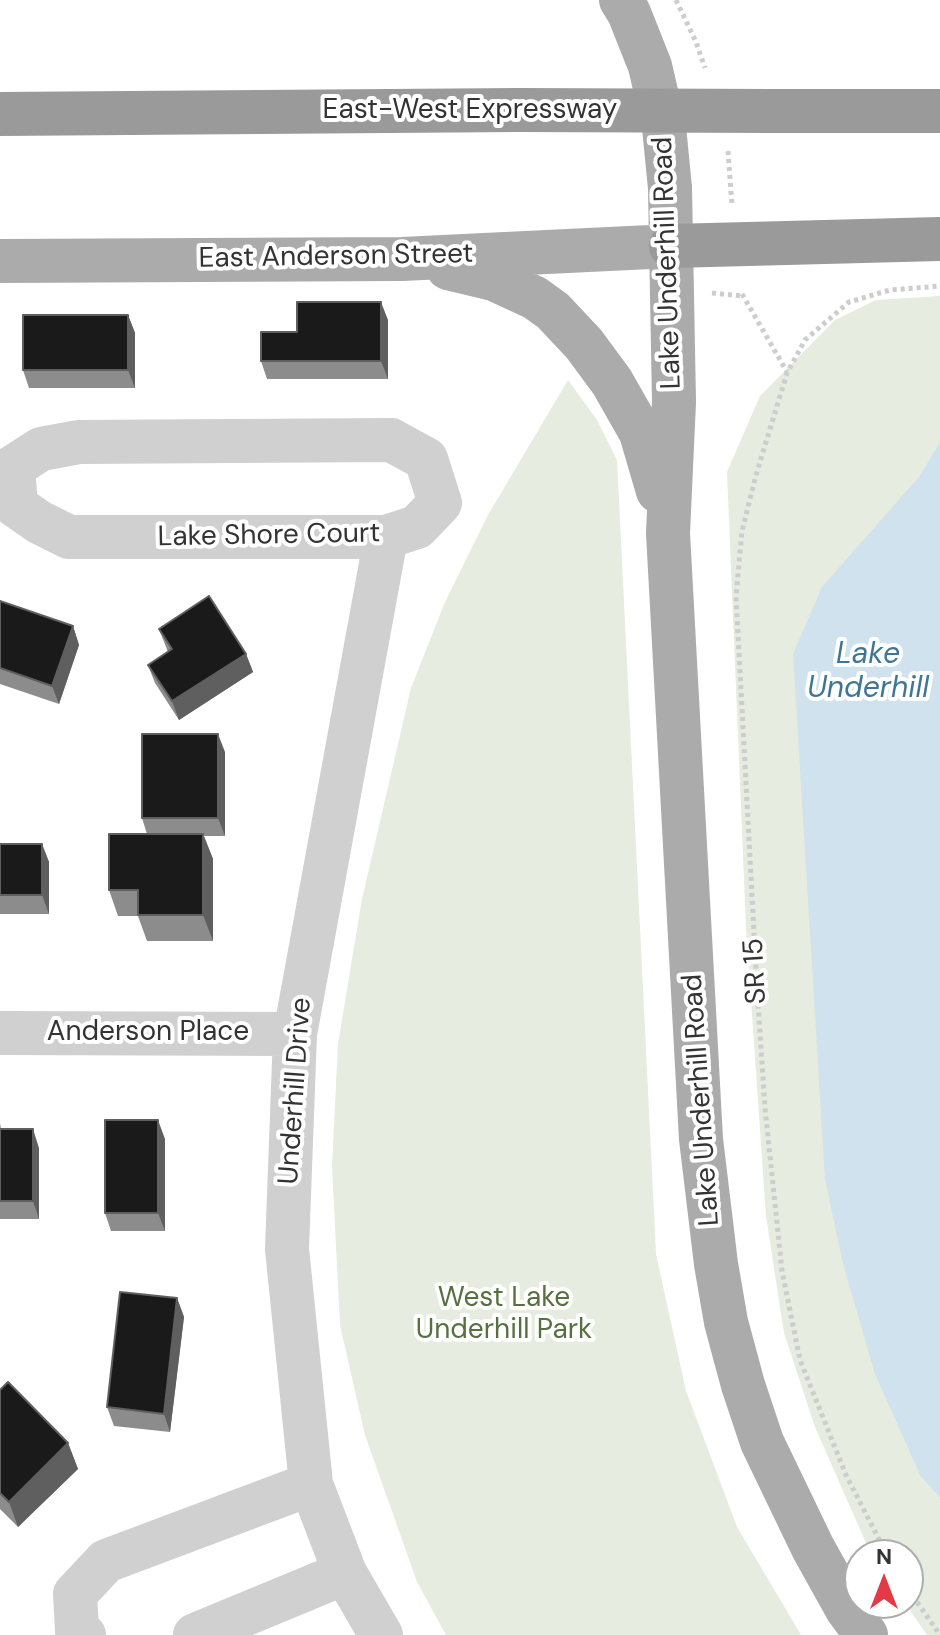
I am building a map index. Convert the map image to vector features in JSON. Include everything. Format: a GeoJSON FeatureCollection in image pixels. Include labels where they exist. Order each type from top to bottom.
{"type":"FeatureCollection","features":[{"type":"Feature","properties":{"kind":"highway","name":"East-West Expressway"},"geometry":{"type":"LineString","coordinates":[[0,114],[940,111]]}},
{"type":"Feature","properties":{"kind":"highway"},"geometry":{"type":"LineString","coordinates":[[671,246],[940,239]]}},
{"type":"Feature","properties":{"kind":"main road","name":"Lake Underhill Road"},"geometry":{"type":"LineString","coordinates":[[621,0],[650,66],[664,127],[670,188],[674,402],[668,533],[701,1139],[716,1264],[729,1334],[762,1442],[813,1548],[847,1609],[866,1635]]}},
{"type":"Feature","properties":{"kind":"main road","name":"East Anderson Street"},"geometry":{"type":"LineString","coordinates":[[0,261],[402,259],[671,246]]}},
{"type":"Feature","properties":{"kind":"main road","name":"Lake Underhill Road"},"geometry":{"type":"LineString","coordinates":[[402,259],[494,279],[535,298],[553,311],[584,344],[612,382],[641,433],[668,533]]}},
{"type":"Feature","properties":{"kind":"street","name":"Lake Shore Court"},"geometry":{"type":"LineString","coordinates":[[391,440],[426,459],[440,503],[417,527],[386,537],[69,537],[16,506],[13,467],[41,449],[79,442],[391,440]]}},
{"type":"Feature","properties":{"kind":"street","name":"Underhill Drive"},"geometry":{"type":"LineString","coordinates":[[381,1635],[345,1573],[311,1484],[287,1249],[295,1034],[386,537]]}},
{"type":"Feature","properties":{"kind":"street","name":"Anderson Place"},"geometry":{"type":"LineString","coordinates":[[0,1033],[295,1034]]}},
{"type":"Feature","properties":{"kind":"street"},"geometry":{"type":"LineString","coordinates":[[84,1635],[77,1631],[75,1594],[106,1561],[311,1484]]}},
{"type":"Feature","properties":{"kind":"street"},"geometry":{"type":"LineString","coordinates":[[195,1635],[345,1573]]}},
{"type":"Feature","properties":{"kind":"path","name":"SR 15"},"geometry":{"type":"LineString","coordinates":[[879,1539],[846,1475],[800,1360],[782,1271],[765,1108],[736,597],[742,531],[756,475],[787,373],[805,340],[849,302],[890,290],[940,286]]}},
{"type":"Feature","properties":{"kind":"path"},"geometry":{"type":"LineString","coordinates":[[743,296],[787,373]]}},
{"type":"Feature","properties":{"kind":"path"},"geometry":{"type":"LineString","coordinates":[[924,1612],[940,1635]]}},
{"type":"Feature","properties":{"kind":"green space"},"geometry":{"type":"Polygon","coordinates":[[[940,296],[940,442],[918,478],[921,1477],[940,1498],[940,1635],[927,1635],[916,1619],[924,1619],[924,1539],[864,1539],[815,1427],[784,1333],[766,1216],[746,927],[727,472],[760,396],[835,320],[876,300],[940,296]]]}},
{"type":"Feature","properties":{"kind":"green space","name":"West Lake Underhill Park"},"geometry":{"type":"Polygon","coordinates":[[[568,380],[597,420],[617,460],[656,1254],[686,1391],[737,1527],[801,1635],[446,1635],[417,1582],[365,1435],[340,1325],[332,1166],[338,1044],[362,899],[411,688],[445,602],[488,515],[568,380]]]}},
{"type":"Feature","properties":{"kind":"water","name":"Lake Underhill"},"geometry":{"type":"Polygon","coordinates":[[[940,442],[940,1498],[921,1477],[875,1374],[843,1264],[825,1179],[793,654],[822,587],[918,478],[940,442]]]}},
{"type":"Feature","properties":{"kind":"building"},"geometry":{"type":"Polygon","coordinates":[[[297,302],[381,302],[381,361],[261,361],[261,332],[297,332],[297,302]]]}},
{"type":"Feature","properties":{"kind":"building"},"geometry":{"type":"Polygon","coordinates":[[[23,315],[128,315],[128,370],[23,370],[23,315]]]}},
{"type":"Feature","properties":{"kind":"building"},"geometry":{"type":"Polygon","coordinates":[[[209,596],[246,654],[172,701],[148,665],[172,649],[159,629],[209,596]]]}},
{"type":"Feature","properties":{"kind":"building"},"geometry":{"type":"Polygon","coordinates":[[[0,601],[73,626],[52,686],[0,668],[0,601]]]}},
{"type":"Feature","properties":{"kind":"building"},"geometry":{"type":"Polygon","coordinates":[[[142,734],[218,734],[218,818],[142,818],[142,734]]]}},
{"type":"Feature","properties":{"kind":"building"},"geometry":{"type":"Polygon","coordinates":[[[109,834],[203,834],[203,915],[138,915],[138,890],[109,890],[109,834]]]}},
{"type":"Feature","properties":{"kind":"building"},"geometry":{"type":"Polygon","coordinates":[[[0,844],[42,844],[42,895],[0,895],[0,844]]]}},
{"type":"Feature","properties":{"kind":"building"},"geometry":{"type":"Polygon","coordinates":[[[105,1120],[158,1120],[158,1213],[105,1213],[105,1120]]]}},
{"type":"Feature","properties":{"kind":"building"},"geometry":{"type":"Polygon","coordinates":[[[0,1129],[33,1129],[33,1201],[0,1201],[0,1129]]]}},
{"type":"Feature","properties":{"kind":"building"},"geometry":{"type":"Polygon","coordinates":[[[120,1292],[177,1298],[164,1414],[107,1407],[120,1292]]]}},
{"type":"Feature","properties":{"kind":"building"},"geometry":{"type":"Polygon","coordinates":[[[8,1382],[68,1443],[9,1502],[0,1493],[0,1390],[8,1382]]]}}]}
